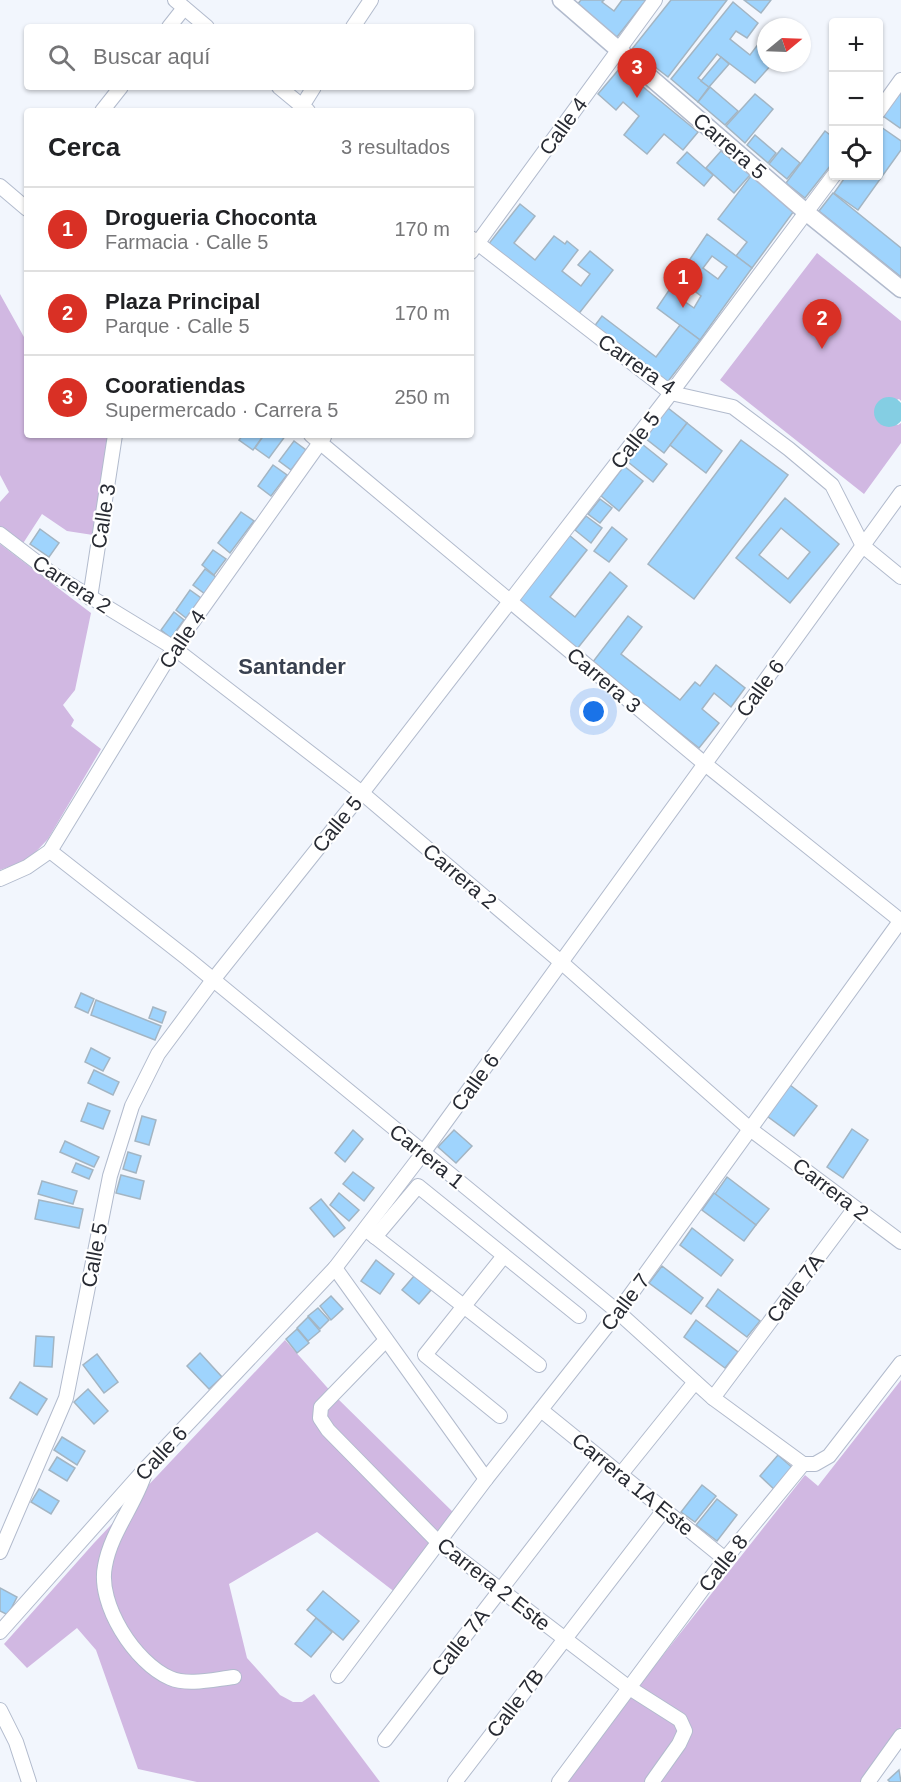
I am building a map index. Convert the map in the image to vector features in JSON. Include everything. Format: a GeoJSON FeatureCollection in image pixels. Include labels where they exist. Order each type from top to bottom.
{"type":"FeatureCollection","features":[{"type":"Feature","properties":{"kind":"street"},"geometry":{"type":"LineString","coordinates":[[355,24],[371,0]]}},
{"type":"Feature","properties":{"kind":"street","name":"Carrera 5"},"geometry":{"type":"LineString","coordinates":[[561,0],[807,213],[901,289]]}},
{"type":"Feature","properties":{"kind":"street","name":"Calle 4"},"geometry":{"type":"LineString","coordinates":[[474,244],[655,0]]}},
{"type":"Feature","properties":{"kind":"street"},"geometry":{"type":"LineString","coordinates":[[170,24],[179,4],[203,24]]}},
{"type":"Feature","properties":{"kind":"street"},"geometry":{"type":"LineString","coordinates":[[883,106],[901,80]]}},
{"type":"Feature","properties":{"kind":"street"},"geometry":{"type":"LineString","coordinates":[[104,108],[119,90]]}},
{"type":"Feature","properties":{"kind":"street"},"geometry":{"type":"LineString","coordinates":[[282,90],[302,108]]}},
{"type":"Feature","properties":{"kind":"street"},"geometry":{"type":"LineString","coordinates":[[304,108],[312,90]]}},
{"type":"Feature","properties":{"kind":"street","name":"Calle 5"},"geometry":{"type":"LineString","coordinates":[[0,1552],[66,1398],[110,1176],[132,1106],[158,1054],[213,980],[362,794],[508,601],[671,393],[831,180]]}},
{"type":"Feature","properties":{"kind":"street"},"geometry":{"type":"LineString","coordinates":[[0,186],[24,206]]}},
{"type":"Feature","properties":{"kind":"street","name":"Carrera 4"},"geometry":{"type":"LineString","coordinates":[[474,246],[671,393],[733,407],[789,449],[832,485],[863,546],[901,577]]}},
{"type":"Feature","properties":{"kind":"street","name":"Calle 3"},"geometry":{"type":"LineString","coordinates":[[90,598],[115,438]]}},
{"type":"Feature","properties":{"kind":"street","name":"Calle 4"},"geometry":{"type":"LineString","coordinates":[[50,851],[174,648],[318,438]]}},
{"type":"Feature","properties":{"kind":"street","name":"Carrera 3"},"geometry":{"type":"LineString","coordinates":[[320,438],[508,601],[705,764],[901,921]]}},
{"type":"Feature","properties":{"kind":"street","name":"Calle 6"},"geometry":{"type":"LineString","coordinates":[[0,1632],[146,1468],[370,1233],[423,1153],[901,493]]}},
{"type":"Feature","properties":{"kind":"street","name":"Carrera 2"},"geometry":{"type":"LineString","coordinates":[[0,534],[51,573],[174,648],[362,794],[561,962],[750,1129],[901,1242]]}},
{"type":"Feature","properties":{"kind":"street"},"geometry":{"type":"LineString","coordinates":[[0,879],[27,867],[50,851]]}},
{"type":"Feature","properties":{"kind":"street","name":"Carrera 1"},"geometry":{"type":"LineString","coordinates":[[50,851],[213,980],[618,1312],[713,1398],[803,1464]]}},
{"type":"Feature","properties":{"kind":"street","name":"Calle 7"},"geometry":{"type":"LineString","coordinates":[[338,1676],[486,1479],[618,1312],[901,921]]}},
{"type":"Feature","properties":{"kind":"street"},"geometry":{"type":"LineString","coordinates":[[539,1365],[370,1233],[418,1186],[503,1257],[579,1316]]}},
{"type":"Feature","properties":{"kind":"street","name":"Calle 7A"},"geometry":{"type":"LineString","coordinates":[[713,1398],[855,1208]]}},
{"type":"Feature","properties":{"kind":"street"},"geometry":{"type":"LineString","coordinates":[[500,1416],[425,1355],[503,1257]]}},
{"type":"Feature","properties":{"kind":"street"},"geometry":{"type":"LineString","coordinates":[[335,1268],[486,1479]]}},
{"type":"Feature","properties":{"kind":"street","name":"Carrera 2 Este"},"geometry":{"type":"LineString","coordinates":[[386,1340],[321,1407],[320,1418],[328,1430],[438,1542],[627,1687],[680,1720],[685,1731],[679,1744],[652,1782]]}},
{"type":"Feature","properties":{"kind":"street"},"geometry":{"type":"LineString","coordinates":[[803,1464],[815,1464],[829,1456],[901,1363]]}},
{"type":"Feature","properties":{"kind":"street"},"geometry":{"type":"LineString","coordinates":[[621,1474],[695,1382]]}},
{"type":"Feature","properties":{"kind":"street","name":"Carrera 1A Este"},"geometry":{"type":"LineString","coordinates":[[541,1410],[725,1558]]}},
{"type":"Feature","properties":{"kind":"street","name":"Calle 7A"},"geometry":{"type":"LineString","coordinates":[[385,1740],[601,1459]]}},
{"type":"Feature","properties":{"kind":"street","name":"Calle 8"},"geometry":{"type":"LineString","coordinates":[[559,1782],[627,1687],[725,1558],[803,1464]]}},
{"type":"Feature","properties":{"kind":"street"},"geometry":{"type":"LineString","coordinates":[[146,1468],[140,1489],[113,1540],[105,1566],[104,1592],[113,1617],[129,1641],[151,1665],[171,1679],[201,1681],[234,1677]]}},
{"type":"Feature","properties":{"kind":"street","name":"Calle 7B"},"geometry":{"type":"LineString","coordinates":[[454,1782],[664,1510]]}},
{"type":"Feature","properties":{"kind":"street"},"geometry":{"type":"LineString","coordinates":[[0,1710],[16,1742],[29,1782]]}},
{"type":"Feature","properties":{"kind":"street"},"geometry":{"type":"LineString","coordinates":[[868,1782],[901,1736]]}},
{"type":"Feature","properties":{"kind":"shaded area"},"geometry":{"type":"Polygon","coordinates":[[[817,253],[901,321],[901,401],[899,399],[875,408],[876,419],[898,425],[901,423],[901,443],[864,494],[720,380],[817,253]]]}},
{"type":"Feature","properties":{"kind":"shaded area"},"geometry":{"type":"Polygon","coordinates":[[[0,294],[24,337],[24,438],[109,438],[93,535],[67,531],[42,514],[22,545],[0,528],[0,502],[9,492],[0,475],[0,294]]]}},
{"type":"Feature","properties":{"kind":"shaded area"},"geometry":{"type":"Polygon","coordinates":[[[0,544],[91,613],[75,690],[63,705],[74,720],[71,726],[101,749],[48,839],[28,860],[0,870],[0,544]]]}},
{"type":"Feature","properties":{"kind":"shaded area"},"geometry":{"type":"Polygon","coordinates":[[[285,1340],[333,1394],[457,1516],[396,1593],[317,1532],[229,1584],[247,1658],[280,1695],[293,1702],[302,1702],[314,1694],[380,1782],[197,1782],[138,1769],[96,1650],[77,1628],[27,1668],[4,1644],[94,1543],[285,1340]]]}},
{"type":"Feature","properties":{"kind":"shaded area"},"geometry":{"type":"Polygon","coordinates":[[[901,1380],[901,1727],[863,1782],[563,1782],[805,1475],[818,1486],[901,1380]]]}},
{"type":"Feature","properties":{"kind":"water"},"geometry":{"type":"Polygon","coordinates":[[[883,398],[895,398],[902,405],[902,419],[895,426],[883,426],[875,418],[875,406],[883,398]]]}},
{"type":"Feature","properties":{"kind":"building"},"geometry":{"type":"Polygon","coordinates":[[[581,0],[604,0],[602,2],[614,11],[622,0],[646,0],[617,37],[576,6],[581,0]]]}},
{"type":"Feature","properties":{"kind":"building"},"geometry":{"type":"Polygon","coordinates":[[[671,0],[727,0],[668,77],[632,49],[671,0]]]}},
{"type":"Feature","properties":{"kind":"building"},"geometry":{"type":"Polygon","coordinates":[[[744,0],[771,0],[761,13],[744,0]]]}},
{"type":"Feature","properties":{"kind":"building"},"geometry":{"type":"Polygon","coordinates":[[[733,2],[757,22],[747,38],[736,31],[730,39],[750,55],[757,46],[757,72],[765,72],[755,83],[717,54],[698,78],[709,87],[698,102],[671,79],[733,2]]]}},
{"type":"Feature","properties":{"kind":"building"},"geometry":{"type":"Polygon","coordinates":[[[721,57],[729,64],[709,87],[701,81],[721,57]]]}},
{"type":"Feature","properties":{"kind":"building"},"geometry":{"type":"Polygon","coordinates":[[[620,68],[698,132],[683,150],[664,134],[647,154],[624,135],[639,116],[623,102],[616,110],[598,94],[620,68]]]}},
{"type":"Feature","properties":{"kind":"building"},"geometry":{"type":"Polygon","coordinates":[[[710,87],[738,111],[725,125],[698,102],[710,87]]]}},
{"type":"Feature","properties":{"kind":"building"},"geometry":{"type":"Polygon","coordinates":[[[901,92],[901,127],[883,116],[901,92]]]}},
{"type":"Feature","properties":{"kind":"building"},"geometry":{"type":"Polygon","coordinates":[[[755,94],[773,109],[745,143],[726,126],[755,94]]]}},
{"type":"Feature","properties":{"kind":"building"},"geometry":{"type":"Polygon","coordinates":[[[883,128],[901,141],[901,150],[883,175],[883,128]]]}},
{"type":"Feature","properties":{"kind":"building"},"geometry":{"type":"Polygon","coordinates":[[[825,131],[829,134],[829,167],[805,198],[786,183],[825,131]]]}},
{"type":"Feature","properties":{"kind":"building"},"geometry":{"type":"Polygon","coordinates":[[[755,135],[776,153],[768,163],[747,145],[755,135]]]}},
{"type":"Feature","properties":{"kind":"building"},"geometry":{"type":"Polygon","coordinates":[[[782,148],[800,163],[787,179],[769,164],[782,148]]]}},
{"type":"Feature","properties":{"kind":"building"},"geometry":{"type":"Polygon","coordinates":[[[721,151],[750,175],[734,193],[706,168],[721,151]]]}},
{"type":"Feature","properties":{"kind":"building"},"geometry":{"type":"Polygon","coordinates":[[[687,152],[713,175],[704,186],[677,163],[687,152]]]}},
{"type":"Feature","properties":{"kind":"building"},"geometry":{"type":"Polygon","coordinates":[[[751,176],[794,211],[752,268],[736,256],[747,242],[718,219],[751,176]]]}},
{"type":"Feature","properties":{"kind":"building"},"geometry":{"type":"Polygon","coordinates":[[[843,180],[880,180],[858,210],[834,193],[843,180]]]}},
{"type":"Feature","properties":{"kind":"building"},"geometry":{"type":"Polygon","coordinates":[[[833,193],[901,248],[901,277],[819,211],[833,193]]]}},
{"type":"Feature","properties":{"kind":"building"},"geometry":{"type":"Polygon","coordinates":[[[520,204],[535,216],[514,243],[535,260],[554,236],[565,244],[567,241],[578,250],[562,271],[581,286],[590,274],[578,265],[590,251],[613,270],[577,316],[487,246],[520,204]]]}},
{"type":"Feature","properties":{"kind":"building"},"geometry":{"type":"Polygon","coordinates":[[[707,234],[752,268],[700,340],[657,308],[707,234]],[[712,256],[703,268],[718,279],[727,267],[712,256]],[[689,287],[681,299],[694,308],[701,296],[689,287]]]}},
{"type":"Feature","properties":{"kind":"building"},"geometry":{"type":"Polygon","coordinates":[[[602,316],[656,357],[680,325],[700,340],[666,384],[593,328],[602,316]]]}},
{"type":"Feature","properties":{"kind":"building"},"geometry":{"type":"Polygon","coordinates":[[[668,408],[687,423],[664,453],[645,438],[668,408]]]}},
{"type":"Feature","properties":{"kind":"building"},"geometry":{"type":"Polygon","coordinates":[[[687,423],[722,451],[706,473],[670,445],[687,423]]]}},
{"type":"Feature","properties":{"kind":"building"},"geometry":{"type":"Polygon","coordinates":[[[241,438],[262,438],[253,450],[239,440],[241,438]]]}},
{"type":"Feature","properties":{"kind":"building"},"geometry":{"type":"Polygon","coordinates":[[[262,438],[284,438],[269,458],[255,448],[262,438]]]}},
{"type":"Feature","properties":{"kind":"building"},"geometry":{"type":"Polygon","coordinates":[[[741,440],[788,475],[694,599],[648,564],[741,440]]]}},
{"type":"Feature","properties":{"kind":"building"},"geometry":{"type":"Polygon","coordinates":[[[294,441],[306,450],[291,470],[279,461],[294,441]]]}},
{"type":"Feature","properties":{"kind":"building"},"geometry":{"type":"Polygon","coordinates":[[[642,444],[667,464],[653,482],[628,462],[642,444]]]}},
{"type":"Feature","properties":{"kind":"building"},"geometry":{"type":"Polygon","coordinates":[[[273,465],[287,475],[271,496],[258,486],[273,465]]]}},
{"type":"Feature","properties":{"kind":"building"},"geometry":{"type":"Polygon","coordinates":[[[624,466],[643,481],[619,511],[601,496],[624,466]]]}},
{"type":"Feature","properties":{"kind":"building"},"geometry":{"type":"Polygon","coordinates":[[[785,498],[839,544],[790,603],[736,558],[785,498]],[[781,528],[759,555],[788,579],[810,552],[781,528]]]}},
{"type":"Feature","properties":{"kind":"building"},"geometry":{"type":"Polygon","coordinates":[[[600,499],[612,508],[600,523],[588,514],[600,499]]]}},
{"type":"Feature","properties":{"kind":"building"},"geometry":{"type":"Polygon","coordinates":[[[241,512],[254,521],[230,553],[218,543],[241,512]]]}},
{"type":"Feature","properties":{"kind":"building"},"geometry":{"type":"Polygon","coordinates":[[[586,516],[602,528],[591,543],[575,530],[586,516]]]}},
{"type":"Feature","properties":{"kind":"building"},"geometry":{"type":"Polygon","coordinates":[[[612,527],[627,539],[609,562],[594,551],[612,527]]]}},
{"type":"Feature","properties":{"kind":"building"},"geometry":{"type":"Polygon","coordinates":[[[40,529],[59,543],[49,557],[30,544],[40,529]]]}},
{"type":"Feature","properties":{"kind":"building"},"geometry":{"type":"Polygon","coordinates":[[[569,535],[587,550],[550,597],[575,617],[610,572],[627,586],[577,649],[517,601],[569,535]]]}},
{"type":"Feature","properties":{"kind":"building"},"geometry":{"type":"Polygon","coordinates":[[[213,550],[226,559],[214,575],[202,565],[213,550]]]}},
{"type":"Feature","properties":{"kind":"building"},"geometry":{"type":"Polygon","coordinates":[[[205,569],[217,578],[205,594],[193,585],[205,569]]]}},
{"type":"Feature","properties":{"kind":"building"},"geometry":{"type":"Polygon","coordinates":[[[190,590],[201,598],[186,618],[176,610],[190,590]]]}},
{"type":"Feature","properties":{"kind":"building"},"geometry":{"type":"Polygon","coordinates":[[[174,612],[184,620],[171,638],[161,630],[174,612]]]}},
{"type":"Feature","properties":{"kind":"building"},"geometry":{"type":"Polygon","coordinates":[[[628,616],[642,627],[621,654],[680,700],[695,682],[700,686],[716,665],[745,688],[731,707],[714,693],[702,709],[719,723],[699,748],[592,663],[628,616]]]}},
{"type":"Feature","properties":{"kind":"building"},"geometry":{"type":"Polygon","coordinates":[[[81,993],[94,999],[88,1013],[75,1007],[81,993]]]}},
{"type":"Feature","properties":{"kind":"building"},"geometry":{"type":"Polygon","coordinates":[[[96,1000],[161,1026],[155,1040],[91,1015],[96,1000]]]}},
{"type":"Feature","properties":{"kind":"building"},"geometry":{"type":"Polygon","coordinates":[[[153,1007],[166,1012],[162,1023],[149,1018],[153,1007]]]}},
{"type":"Feature","properties":{"kind":"building"},"geometry":{"type":"Polygon","coordinates":[[[91,1048],[110,1058],[103,1071],[85,1062],[91,1048]]]}},
{"type":"Feature","properties":{"kind":"building"},"geometry":{"type":"Polygon","coordinates":[[[94,1070],[119,1082],[113,1095],[88,1083],[94,1070]]]}},
{"type":"Feature","properties":{"kind":"building"},"geometry":{"type":"Polygon","coordinates":[[[790,1085],[817,1106],[794,1136],[767,1116],[790,1085]]]}},
{"type":"Feature","properties":{"kind":"building"},"geometry":{"type":"Polygon","coordinates":[[[88,1103],[110,1111],[103,1129],[81,1121],[88,1103]]]}},
{"type":"Feature","properties":{"kind":"building"},"geometry":{"type":"Polygon","coordinates":[[[142,1116],[156,1120],[149,1145],[135,1141],[142,1116]]]}},
{"type":"Feature","properties":{"kind":"building"},"geometry":{"type":"Polygon","coordinates":[[[852,1129],[868,1140],[843,1178],[827,1167],[852,1129]]]}},
{"type":"Feature","properties":{"kind":"building"},"geometry":{"type":"Polygon","coordinates":[[[353,1130],[363,1139],[345,1162],[335,1153],[353,1130]]]}},
{"type":"Feature","properties":{"kind":"building"},"geometry":{"type":"Polygon","coordinates":[[[454,1130],[472,1146],[456,1163],[438,1147],[454,1130]]]}},
{"type":"Feature","properties":{"kind":"building"},"geometry":{"type":"Polygon","coordinates":[[[65,1141],[99,1157],[94,1167],[60,1152],[65,1141]]]}},
{"type":"Feature","properties":{"kind":"building"},"geometry":{"type":"Polygon","coordinates":[[[128,1152],[141,1156],[136,1173],[123,1169],[128,1152]]]}},
{"type":"Feature","properties":{"kind":"building"},"geometry":{"type":"Polygon","coordinates":[[[76,1163],[93,1170],[89,1179],[72,1172],[76,1163]]]}},
{"type":"Feature","properties":{"kind":"building"},"geometry":{"type":"Polygon","coordinates":[[[353,1172],[374,1188],[364,1201],[343,1184],[353,1172]]]}},
{"type":"Feature","properties":{"kind":"building"},"geometry":{"type":"Polygon","coordinates":[[[121,1175],[144,1181],[140,1199],[116,1193],[121,1175]]]}},
{"type":"Feature","properties":{"kind":"building"},"geometry":{"type":"Polygon","coordinates":[[[727,1177],[769,1209],[756,1225],[715,1194],[727,1177]]]}},
{"type":"Feature","properties":{"kind":"building"},"geometry":{"type":"Polygon","coordinates":[[[42,1181],[77,1191],[73,1204],[38,1194],[42,1181]]]}},
{"type":"Feature","properties":{"kind":"building"},"geometry":{"type":"Polygon","coordinates":[[[339,1193],[359,1210],[349,1221],[330,1205],[339,1193]]]}},
{"type":"Feature","properties":{"kind":"building"},"geometry":{"type":"Polygon","coordinates":[[[714,1193],[756,1225],[744,1241],[702,1210],[714,1193]]]}},
{"type":"Feature","properties":{"kind":"building"},"geometry":{"type":"Polygon","coordinates":[[[321,1199],[345,1228],[334,1237],[310,1208],[321,1199]]]}},
{"type":"Feature","properties":{"kind":"building"},"geometry":{"type":"Polygon","coordinates":[[[39,1200],[83,1209],[79,1228],[35,1219],[39,1200]]]}},
{"type":"Feature","properties":{"kind":"building"},"geometry":{"type":"Polygon","coordinates":[[[692,1228],[733,1260],[721,1276],[680,1245],[692,1228]]]}},
{"type":"Feature","properties":{"kind":"building"},"geometry":{"type":"Polygon","coordinates":[[[376,1260],[394,1274],[380,1294],[361,1281],[376,1260]]]}},
{"type":"Feature","properties":{"kind":"building"},"geometry":{"type":"Polygon","coordinates":[[[662,1266],[703,1298],[691,1314],[649,1283],[662,1266]]]}},
{"type":"Feature","properties":{"kind":"building"},"geometry":{"type":"Polygon","coordinates":[[[414,1276],[431,1290],[419,1304],[402,1290],[414,1276]]]}},
{"type":"Feature","properties":{"kind":"building"},"geometry":{"type":"Polygon","coordinates":[[[718,1289],[760,1321],[747,1337],[706,1306],[718,1289]]]}},
{"type":"Feature","properties":{"kind":"building"},"geometry":{"type":"Polygon","coordinates":[[[331,1296],[343,1309],[331,1320],[320,1306],[331,1296]]]}},
{"type":"Feature","properties":{"kind":"building"},"geometry":{"type":"Polygon","coordinates":[[[318,1308],[329,1320],[320,1329],[308,1316],[318,1308]]]}},
{"type":"Feature","properties":{"kind":"building"},"geometry":{"type":"Polygon","coordinates":[[[308,1317],[320,1331],[308,1341],[297,1328],[308,1317]]]}},
{"type":"Feature","properties":{"kind":"building"},"geometry":{"type":"Polygon","coordinates":[[[696,1320],[738,1352],[725,1368],[684,1337],[696,1320]]]}},
{"type":"Feature","properties":{"kind":"building"},"geometry":{"type":"Polygon","coordinates":[[[297,1329],[309,1343],[297,1353],[286,1339],[297,1329]]]}},
{"type":"Feature","properties":{"kind":"building"},"geometry":{"type":"Polygon","coordinates":[[[36,1336],[54,1337],[52,1367],[34,1366],[36,1336]]]}},
{"type":"Feature","properties":{"kind":"building"},"geometry":{"type":"Polygon","coordinates":[[[200,1353],[222,1377],[209,1389],[187,1366],[200,1353]]]}},
{"type":"Feature","properties":{"kind":"building"},"geometry":{"type":"Polygon","coordinates":[[[97,1354],[118,1382],[104,1393],[83,1365],[97,1354]]]}},
{"type":"Feature","properties":{"kind":"building"},"geometry":{"type":"Polygon","coordinates":[[[20,1382],[47,1399],[37,1415],[10,1398],[20,1382]]]}},
{"type":"Feature","properties":{"kind":"building"},"geometry":{"type":"Polygon","coordinates":[[[88,1389],[108,1411],[94,1424],[74,1402],[88,1389]]]}},
{"type":"Feature","properties":{"kind":"building"},"geometry":{"type":"Polygon","coordinates":[[[62,1437],[85,1451],[77,1465],[54,1450],[62,1437]]]}},
{"type":"Feature","properties":{"kind":"building"},"geometry":{"type":"Polygon","coordinates":[[[778,1455],[795,1470],[776,1491],[760,1476],[778,1455]]]}},
{"type":"Feature","properties":{"kind":"building"},"geometry":{"type":"Polygon","coordinates":[[[57,1457],[75,1468],[67,1481],[49,1470],[57,1457]]]}},
{"type":"Feature","properties":{"kind":"building"},"geometry":{"type":"Polygon","coordinates":[[[702,1485],[716,1496],[695,1522],[681,1512],[702,1485]]]}},
{"type":"Feature","properties":{"kind":"building"},"geometry":{"type":"Polygon","coordinates":[[[39,1489],[59,1501],[51,1514],[31,1502],[39,1489]]]}},
{"type":"Feature","properties":{"kind":"building"},"geometry":{"type":"Polygon","coordinates":[[[717,1499],[737,1515],[717,1541],[696,1525],[717,1499]]]}},
{"type":"Feature","properties":{"kind":"building"},"geometry":{"type":"Polygon","coordinates":[[[0,1588],[17,1597],[8,1615],[0,1611],[0,1588]]]}},
{"type":"Feature","properties":{"kind":"building"},"geometry":{"type":"Polygon","coordinates":[[[323,1591],[359,1621],[343,1640],[307,1610],[323,1591]]]}},
{"type":"Feature","properties":{"kind":"building"},"geometry":{"type":"Polygon","coordinates":[[[316,1618],[332,1632],[311,1657],[295,1644],[316,1618]]]}},
{"type":"Feature","properties":{"kind":"building"},"geometry":{"type":"Polygon","coordinates":[[[899,1770],[901,1782],[890,1782],[888,1780],[899,1770]]]}},
{"type":"Feature","properties":{"kind":"place","name":"Cooratiendas"},"geometry":{"type":"Point","coordinates":[637,98]}},
{"type":"Feature","properties":{"kind":"place","name":"Drogueria Choconta"},"geometry":{"type":"Point","coordinates":[683,308]}},
{"type":"Feature","properties":{"kind":"place","name":"Plaza Principal"},"geometry":{"type":"Point","coordinates":[822,349]}},
{"type":"Feature","properties":{"kind":"district","name":"Santander"},"geometry":{"type":"Point","coordinates":[292,666]}}]}
